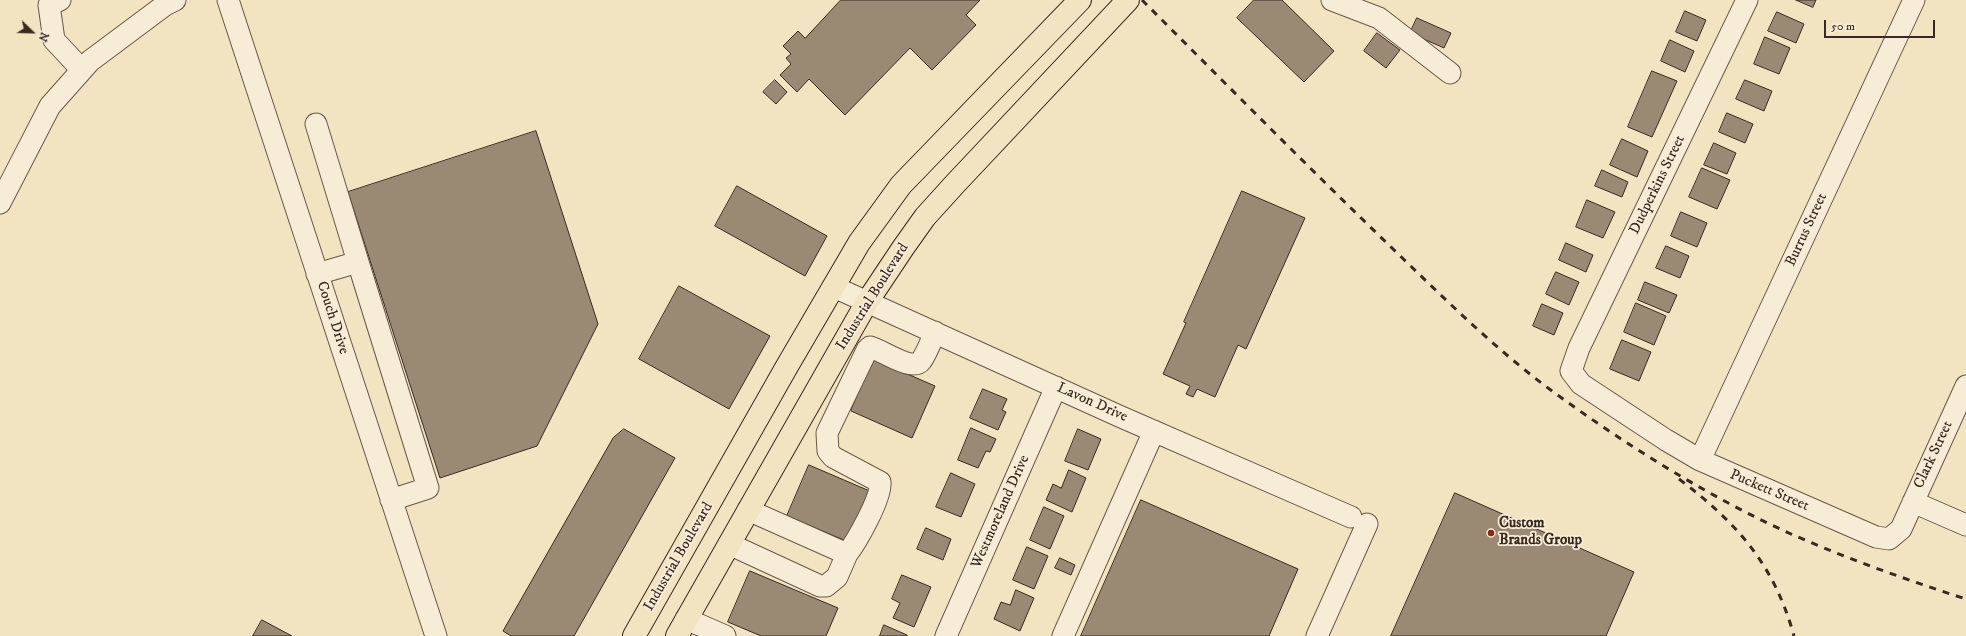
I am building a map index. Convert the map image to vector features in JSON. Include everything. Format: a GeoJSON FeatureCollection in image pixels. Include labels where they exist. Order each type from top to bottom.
{"type":"FeatureCollection","features":[{"type":"Feature","properties":{"kind":"main road","name":"Industrial Boulevard"},"geometry":{"type":"LineString","coordinates":[[634,636],[859,243],[901,185],[1080,0]]}},
{"type":"Feature","properties":{"kind":"main road","name":"Industrial Boulevard"},"geometry":{"type":"LineString","coordinates":[[682,627],[867,302],[903,248],[935,206],[1128,0]]}},
{"type":"Feature","properties":{"kind":"street"},"geometry":{"type":"LineString","coordinates":[[0,203],[50,106],[90,61],[165,5],[175,0]]}},
{"type":"Feature","properties":{"kind":"street","name":"Couch Drive"},"geometry":{"type":"LineString","coordinates":[[228,0],[436,636]]}},
{"type":"Feature","properties":{"kind":"street"},"geometry":{"type":"LineString","coordinates":[[1332,0],[1379,18],[1450,73]]}},
{"type":"Feature","properties":{"kind":"street","name":"Dudperkins Street"},"geometry":{"type":"LineString","coordinates":[[1571,371],[1579,348],[1747,0]]}},
{"type":"Feature","properties":{"kind":"street","name":"Burrus Street"},"geometry":{"type":"LineString","coordinates":[[1700,460],[1914,0]]}},
{"type":"Feature","properties":{"kind":"street"},"geometry":{"type":"LineString","coordinates":[[50,2],[54,40],[82,70]]}},
{"type":"Feature","properties":{"kind":"street"},"geometry":{"type":"LineString","coordinates":[[316,124],[428,488],[391,500]]}},
{"type":"Feature","properties":{"kind":"street"},"geometry":{"type":"LineString","coordinates":[[317,274],[358,262]]}},
{"type":"Feature","properties":{"kind":"street","name":"Lavon Drive"},"geometry":{"type":"LineString","coordinates":[[834,287],[1056,388],[1359,521],[1318,636]]}},
{"type":"Feature","properties":{"kind":"street"},"geometry":{"type":"LineString","coordinates":[[729,544],[820,586],[826,586],[837,578],[847,554],[859,537],[879,492],[880,482],[832,457],[828,451],[827,434],[867,350],[870,347],[909,365],[916,364],[921,361],[935,332]]}},
{"type":"Feature","properties":{"kind":"street","name":"Puckett Street"},"geometry":{"type":"LineString","coordinates":[[1571,371],[1582,384],[1666,440],[1700,460],[1876,537],[1889,539],[1901,529],[1913,502]]}},
{"type":"Feature","properties":{"kind":"street","name":"Clark Street"},"geometry":{"type":"LineString","coordinates":[[1913,502],[1966,386]]}},
{"type":"Feature","properties":{"kind":"street","name":"Westmoreland Drive"},"geometry":{"type":"LineString","coordinates":[[946,636],[1056,388]]}},
{"type":"Feature","properties":{"kind":"street"},"geometry":{"type":"LineString","coordinates":[[799,420],[827,434]]}},
{"type":"Feature","properties":{"kind":"street"},"geometry":{"type":"LineString","coordinates":[[1063,636],[1154,431]]}},
{"type":"Feature","properties":{"kind":"street"},"geometry":{"type":"LineString","coordinates":[[1913,502],[1966,526]]}},
{"type":"Feature","properties":{"kind":"street"},"geometry":{"type":"LineString","coordinates":[[748,510],[847,554]]}},
{"type":"Feature","properties":{"kind":"street"},"geometry":{"type":"LineString","coordinates":[[682,627],[725,636]]}},
{"type":"Feature","properties":{"kind":"building"},"geometry":{"type":"Polygon","coordinates":[[[841,0],[980,0],[966,15],[976,25],[932,70],[910,48],[845,115],[809,79],[797,92],[780,75],[791,64],[786,58],[791,54],[783,46],[798,31],[805,38],[841,0]]]}},
{"type":"Feature","properties":{"kind":"building"},"geometry":{"type":"Polygon","coordinates":[[[1254,0],[1282,0],[1334,51],[1304,82],[1237,18],[1254,0]]]}},
{"type":"Feature","properties":{"kind":"building"},"geometry":{"type":"Polygon","coordinates":[[[1796,0],[1816,0],[1813,7],[1796,0]]]}},
{"type":"Feature","properties":{"kind":"building"},"geometry":{"type":"Polygon","coordinates":[[[1685,11],[1706,20],[1697,41],[1676,32],[1685,11]]]}},
{"type":"Feature","properties":{"kind":"building"},"geometry":{"type":"Polygon","coordinates":[[[1777,12],[1804,24],[1796,43],[1768,31],[1777,12]]]}},
{"type":"Feature","properties":{"kind":"building"},"geometry":{"type":"Polygon","coordinates":[[[1417,18],[1451,33],[1444,48],[1410,33],[1417,18]]]}},
{"type":"Feature","properties":{"kind":"building"},"geometry":{"type":"Polygon","coordinates":[[[1377,33],[1400,50],[1386,68],[1364,51],[1377,33]]]}},
{"type":"Feature","properties":{"kind":"building"},"geometry":{"type":"Polygon","coordinates":[[[1765,37],[1790,48],[1779,74],[1754,64],[1765,37]]]}},
{"type":"Feature","properties":{"kind":"building"},"geometry":{"type":"Polygon","coordinates":[[[1670,40],[1694,51],[1685,72],[1661,61],[1670,40]]]}},
{"type":"Feature","properties":{"kind":"building"},"geometry":{"type":"Polygon","coordinates":[[[1652,71],[1677,81],[1652,137],[1628,127],[1652,71]]]}},
{"type":"Feature","properties":{"kind":"building"},"geometry":{"type":"Polygon","coordinates":[[[775,80],[787,92],[776,104],[763,92],[775,80]]]}},
{"type":"Feature","properties":{"kind":"building"},"geometry":{"type":"Polygon","coordinates":[[[1745,80],[1772,91],[1764,111],[1736,99],[1745,80]]]}},
{"type":"Feature","properties":{"kind":"building"},"geometry":{"type":"Polygon","coordinates":[[[1727,113],[1753,124],[1745,143],[1719,132],[1727,113]]]}},
{"type":"Feature","properties":{"kind":"building"},"geometry":{"type":"Polygon","coordinates":[[[536,131],[598,324],[537,446],[440,478],[348,192],[536,131]]]}},
{"type":"Feature","properties":{"kind":"building"},"geometry":{"type":"Polygon","coordinates":[[[1622,139],[1648,151],[1637,177],[1610,165],[1622,139]]]}},
{"type":"Feature","properties":{"kind":"building"},"geometry":{"type":"Polygon","coordinates":[[[1714,143],[1736,153],[1727,174],[1704,165],[1714,143]]]}},
{"type":"Feature","properties":{"kind":"building"},"geometry":{"type":"Polygon","coordinates":[[[1702,168],[1730,180],[1717,209],[1689,197],[1702,168]]]}},
{"type":"Feature","properties":{"kind":"building"},"geometry":{"type":"Polygon","coordinates":[[[1602,170],[1628,182],[1622,197],[1595,186],[1602,170]]]}},
{"type":"Feature","properties":{"kind":"building"},"geometry":{"type":"Polygon","coordinates":[[[737,186],[827,236],[805,276],[715,226],[737,186]]]}},
{"type":"Feature","properties":{"kind":"building"},"geometry":{"type":"Polygon","coordinates":[[[1242,191],[1305,218],[1246,349],[1238,345],[1215,397],[1197,389],[1193,397],[1186,394],[1190,386],[1163,374],[1186,323],[1184,322],[1242,191]]]}},
{"type":"Feature","properties":{"kind":"building"},"geometry":{"type":"Polygon","coordinates":[[[1587,200],[1615,212],[1603,238],[1576,227],[1587,200]]]}},
{"type":"Feature","properties":{"kind":"building"},"geometry":{"type":"Polygon","coordinates":[[[1681,212],[1707,223],[1697,247],[1671,236],[1681,212]]]}},
{"type":"Feature","properties":{"kind":"building"},"geometry":{"type":"Polygon","coordinates":[[[1566,243],[1593,255],[1586,272],[1559,260],[1566,243]]]}},
{"type":"Feature","properties":{"kind":"building"},"geometry":{"type":"Polygon","coordinates":[[[1666,246],[1689,256],[1680,278],[1656,268],[1666,246]]]}},
{"type":"Feature","properties":{"kind":"building"},"geometry":{"type":"Polygon","coordinates":[[[1556,272],[1579,282],[1569,305],[1546,294],[1556,272]]]}},
{"type":"Feature","properties":{"kind":"building"},"geometry":{"type":"Polygon","coordinates":[[[1645,282],[1677,295],[1669,313],[1638,300],[1645,282]]]}},
{"type":"Feature","properties":{"kind":"building"},"geometry":{"type":"Polygon","coordinates":[[[679,286],[770,336],[729,409],[639,359],[679,286]]]}},
{"type":"Feature","properties":{"kind":"building"},"geometry":{"type":"Polygon","coordinates":[[[1636,303],[1666,316],[1654,345],[1624,332],[1636,303]]]}},
{"type":"Feature","properties":{"kind":"building"},"geometry":{"type":"Polygon","coordinates":[[[1542,304],[1563,313],[1554,335],[1533,326],[1542,304]]]}},
{"type":"Feature","properties":{"kind":"building"},"geometry":{"type":"Polygon","coordinates":[[[1622,340],[1651,352],[1639,381],[1610,369],[1622,340]]]}},
{"type":"Feature","properties":{"kind":"building"},"geometry":{"type":"Polygon","coordinates":[[[873,359],[935,386],[912,438],[851,411],[873,359]]]}},
{"type":"Feature","properties":{"kind":"building"},"geometry":{"type":"Polygon","coordinates":[[[983,389],[1007,399],[1002,410],[1006,412],[998,430],[970,418],[983,389]]]}},
{"type":"Feature","properties":{"kind":"building"},"geometry":{"type":"Polygon","coordinates":[[[971,428],[996,439],[990,452],[986,451],[978,468],[958,460],[971,428]]]}},
{"type":"Feature","properties":{"kind":"building"},"geometry":{"type":"Polygon","coordinates":[[[624,429],[675,458],[574,636],[511,636],[503,631],[613,438],[624,429]]]}},
{"type":"Feature","properties":{"kind":"building"},"geometry":{"type":"Polygon","coordinates":[[[1078,429],[1101,439],[1088,470],[1065,461],[1078,429]]]}},
{"type":"Feature","properties":{"kind":"building"},"geometry":{"type":"Polygon","coordinates":[[[809,465],[872,492],[851,543],[787,516],[809,465]]]}},
{"type":"Feature","properties":{"kind":"building"},"geometry":{"type":"Polygon","coordinates":[[[1069,470],[1086,478],[1072,512],[1046,500],[1053,484],[1061,488],[1069,470]]]}},
{"type":"Feature","properties":{"kind":"building"},"geometry":{"type":"Polygon","coordinates":[[[951,473],[975,484],[961,517],[936,507],[951,473]]]}},
{"type":"Feature","properties":{"kind":"building","name":"Custom Brands Group"},"geometry":{"type":"Polygon","coordinates":[[[1455,493],[1634,572],[1606,636],[1391,636],[1455,493]]]}},
{"type":"Feature","properties":{"kind":"building"},"geometry":{"type":"Polygon","coordinates":[[[1141,500],[1298,569],[1269,636],[1081,636],[1141,500]]]}},
{"type":"Feature","properties":{"kind":"building"},"geometry":{"type":"Polygon","coordinates":[[[1044,507],[1064,516],[1050,549],[1030,540],[1044,507]]]}},
{"type":"Feature","properties":{"kind":"building"},"geometry":{"type":"Polygon","coordinates":[[[926,528],[951,539],[943,560],[917,549],[926,528]]]}},
{"type":"Feature","properties":{"kind":"building"},"geometry":{"type":"Polygon","coordinates":[[[1027,547],[1048,556],[1034,589],[1013,580],[1027,547]]]}},
{"type":"Feature","properties":{"kind":"building"},"geometry":{"type":"Polygon","coordinates":[[[1060,558],[1075,565],[1071,575],[1055,568],[1060,558]]]}},
{"type":"Feature","properties":{"kind":"building"},"geometry":{"type":"Polygon","coordinates":[[[750,571],[838,608],[826,636],[761,636],[728,622],[750,571]]]}},
{"type":"Feature","properties":{"kind":"building"},"geometry":{"type":"Polygon","coordinates":[[[902,575],[931,587],[914,627],[893,618],[900,603],[892,599],[902,575]]]}},
{"type":"Feature","properties":{"kind":"building"},"geometry":{"type":"Polygon","coordinates":[[[1016,590],[1034,598],[1020,631],[994,619],[1001,602],[1010,605],[1016,590]]]}},
{"type":"Feature","properties":{"kind":"building"},"geometry":{"type":"Polygon","coordinates":[[[262,620],[292,636],[253,636],[262,620]]]}},
{"type":"Feature","properties":{"kind":"building"},"geometry":{"type":"Polygon","coordinates":[[[884,625],[907,635],[907,636],[880,636],[884,625]]]}},
{"type":"Feature","properties":{"kind":"railway"},"geometry":{"type":"LineString","coordinates":[[1142,0],[1329,187],[1453,306],[1515,362],[1559,396],[1614,434],[1672,471],[1762,520],[1791,534],[1856,561],[1966,599]]}},
{"type":"Feature","properties":{"kind":"railway"},"geometry":{"type":"LineString","coordinates":[[1679,479],[1719,512],[1751,547],[1776,587],[1786,610],[1794,636]]}},
{"type":"Feature","properties":{"kind":"place","name":"Custom Brands Group"},"geometry":{"type":"Point","coordinates":[1491,533]}}]}
